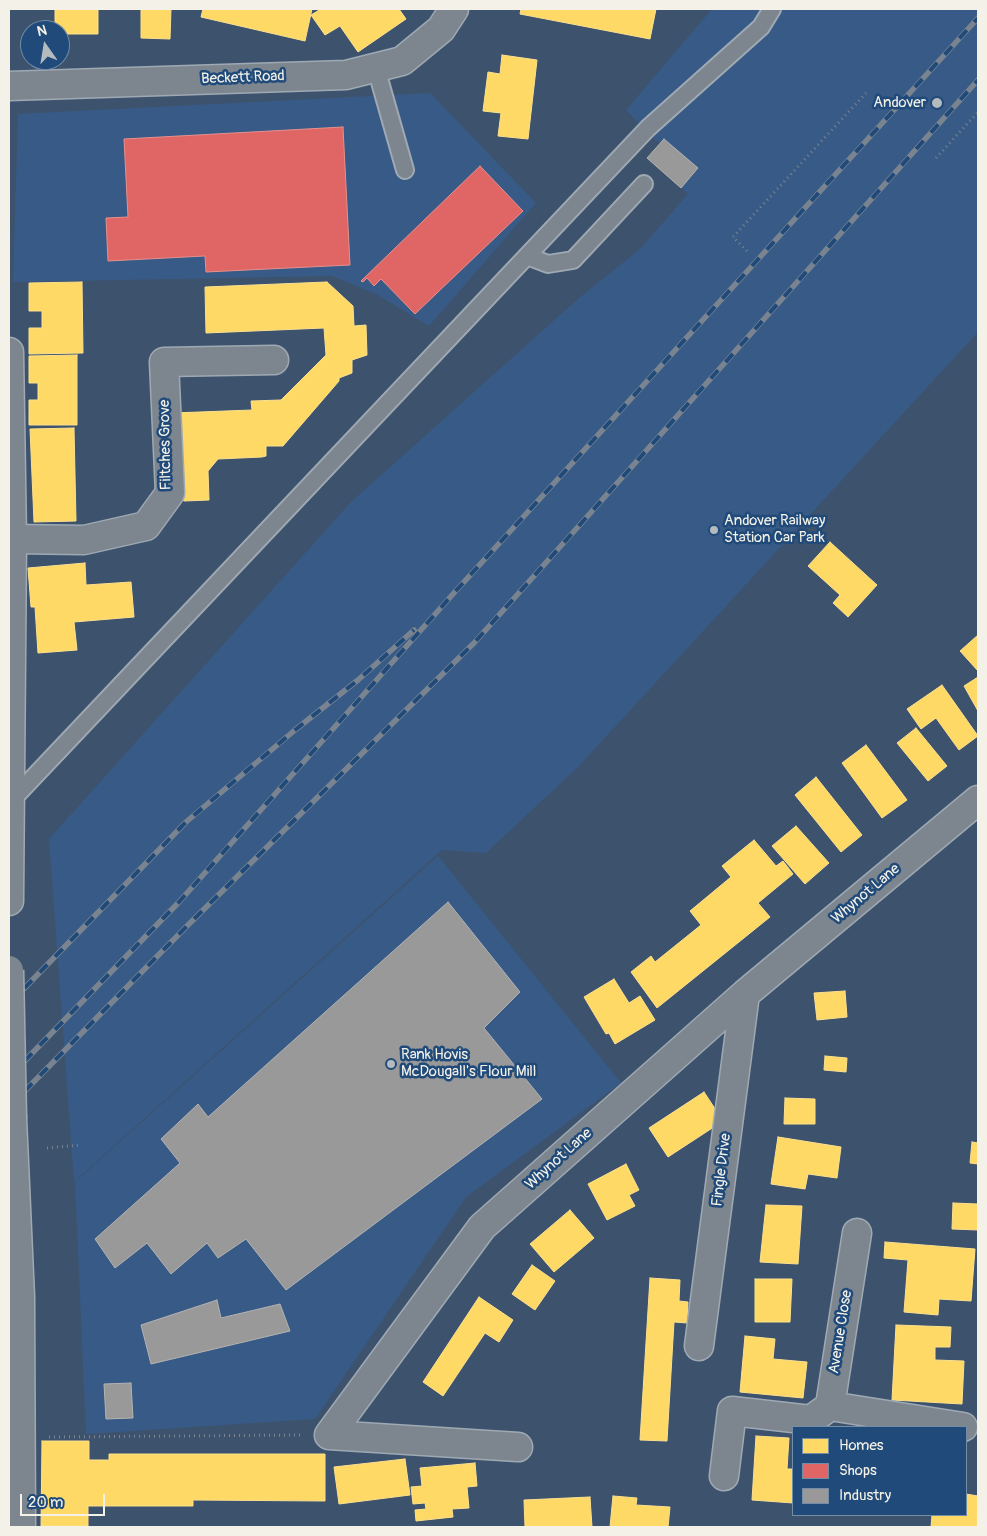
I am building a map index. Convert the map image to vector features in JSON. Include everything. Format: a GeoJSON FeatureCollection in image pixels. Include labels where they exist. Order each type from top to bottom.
{"type":"FeatureCollection","features":[{"type":"Feature","properties":{"kind":"street","name":"Beckett Road"},"geometry":{"type":"LineString","coordinates":[[9,86],[346,75],[402,61],[440,29],[454,9]]}},
{"type":"Feature","properties":{"kind":"street"},"geometry":{"type":"LineString","coordinates":[[9,352],[12,539],[9,901]]}},
{"type":"Feature","properties":{"kind":"street","name":"Filtches Grove"},"geometry":{"type":"LineString","coordinates":[[12,539],[84,540],[146,526],[170,493],[164,362],[274,360]]}},
{"type":"Feature","properties":{"kind":"street","name":"Whynot Lane"},"geometry":{"type":"LineString","coordinates":[[329,1435],[482,1227],[745,994],[978,800]]}},
{"type":"Feature","properties":{"kind":"street"},"geometry":{"type":"LineString","coordinates":[[9,970],[12,1118],[25,1432],[21,1527]]}},
{"type":"Feature","properties":{"kind":"street","name":"Fingle Drive"},"geometry":{"type":"LineString","coordinates":[[699,1346],[745,994]]}},
{"type":"Feature","properties":{"kind":"street","name":"Avenue Close"},"geometry":{"type":"LineString","coordinates":[[830,1406],[846,1248]]}},
{"type":"Feature","properties":{"kind":"street"},"geometry":{"type":"LineString","coordinates":[[724,1476],[732,1411],[811,1420],[830,1406],[952,1426]]}},
{"type":"Feature","properties":{"kind":"street"},"geometry":{"type":"LineString","coordinates":[[329,1435],[387,1441],[518,1447]]}},
{"type":"Feature","properties":{"kind":"lane"},"geometry":{"type":"LineString","coordinates":[[11,801],[648,128],[761,27],[772,9]]}},
{"type":"Feature","properties":{"kind":"lane"},"geometry":{"type":"LineString","coordinates":[[376,68],[405,170]]}},
{"type":"Feature","properties":{"kind":"lane"},"geometry":{"type":"LineString","coordinates":[[527,256],[548,264],[573,260],[644,184]]}},
{"type":"Feature","properties":{"kind":"path"},"geometry":{"type":"LineString","coordinates":[[747,251],[733,237],[866,93]]}},
{"type":"Feature","properties":{"kind":"path"},"geometry":{"type":"LineString","coordinates":[[936,158],[978,112]]}},
{"type":"Feature","properties":{"kind":"path"},"geometry":{"type":"LineString","coordinates":[[47,1148],[80,1145]]}},
{"type":"Feature","properties":{"kind":"path"},"geometry":{"type":"LineString","coordinates":[[25,1432],[329,1435]]}},
{"type":"Feature","properties":{"kind":"shaded area"},"geometry":{"type":"Polygon","coordinates":[[[712,9],[978,9],[978,332],[578,767],[486,853],[442,850],[74,1182],[49,839],[350,503],[579,298],[640,249],[688,194],[681,188],[698,169],[654,139],[626,110],[712,9]]]}},
{"type":"Feature","properties":{"kind":"shaded area"},"geometry":{"type":"Polygon","coordinates":[[[430,93],[536,203],[429,326],[376,294],[332,276],[13,282],[18,114],[430,93]]]}},
{"type":"Feature","properties":{"kind":"shaded area"},"geometry":{"type":"Polygon","coordinates":[[[438,856],[621,1083],[466,1197],[315,1419],[86,1434],[75,1182],[438,856]]]}},
{"type":"Feature","properties":{"kind":"building: Homes"},"geometry":{"type":"Polygon","coordinates":[[[55,9],[98,9],[98,34],[70,34],[70,20],[55,20],[55,9]]]}},
{"type":"Feature","properties":{"kind":"building: Homes"},"geometry":{"type":"Polygon","coordinates":[[[141,9],[171,9],[170,39],[141,38],[141,9]]]}},
{"type":"Feature","properties":{"kind":"building: Homes"},"geometry":{"type":"Polygon","coordinates":[[[203,9],[312,9],[305,41],[201,17],[203,9]]]}},
{"type":"Feature","properties":{"kind":"building: Homes"},"geometry":{"type":"Polygon","coordinates":[[[321,9],[343,9],[345,11],[349,9],[399,9],[406,19],[358,52],[340,26],[325,35],[311,15],[321,9]]]}},
{"type":"Feature","properties":{"kind":"building: Homes"},"geometry":{"type":"Polygon","coordinates":[[[521,9],[656,9],[650,39],[520,14],[521,9]]]}},
{"type":"Feature","properties":{"kind":"building: Homes"},"geometry":{"type":"Polygon","coordinates":[[[502,55],[537,60],[528,139],[498,136],[501,113],[483,111],[488,72],[500,74],[502,55]]]}},
{"type":"Feature","properties":{"kind":"building: Homes"},"geometry":{"type":"Polygon","coordinates":[[[82,282],[83,353],[29,354],[29,328],[42,328],[42,311],[29,311],[29,283],[82,282]]]}},
{"type":"Feature","properties":{"kind":"building: Homes"},"geometry":{"type":"Polygon","coordinates":[[[327,282],[353,306],[354,326],[366,325],[367,355],[352,360],[352,373],[339,378],[339,381],[283,446],[266,446],[266,456],[262,457],[218,459],[208,471],[209,500],[184,501],[176,494],[173,413],[252,410],[251,401],[281,400],[326,355],[324,328],[206,333],[205,287],[327,282]]]}},
{"type":"Feature","properties":{"kind":"building: Homes"},"geometry":{"type":"Polygon","coordinates":[[[77,355],[77,425],[29,425],[29,400],[38,400],[38,383],[29,383],[29,356],[77,355]]]}},
{"type":"Feature","properties":{"kind":"building: Homes"},"geometry":{"type":"Polygon","coordinates":[[[74,428],[76,521],[34,522],[30,429],[74,428]]]}},
{"type":"Feature","properties":{"kind":"building: Homes"},"geometry":{"type":"Polygon","coordinates":[[[830,542],[877,585],[848,617],[833,603],[840,595],[808,566],[830,542]]]}},
{"type":"Feature","properties":{"kind":"building: Homes"},"geometry":{"type":"Polygon","coordinates":[[[85,563],[86,585],[131,582],[134,617],[74,622],[77,650],[38,653],[35,607],[31,607],[28,568],[85,563]]]}},
{"type":"Feature","properties":{"kind":"building: Homes"},"geometry":{"type":"Polygon","coordinates":[[[978,635],[978,671],[960,651],[978,635]]]}},
{"type":"Feature","properties":{"kind":"building: Homes"},"geometry":{"type":"Polygon","coordinates":[[[978,677],[978,711],[964,686],[978,677]]]}},
{"type":"Feature","properties":{"kind":"building: Homes"},"geometry":{"type":"Polygon","coordinates":[[[942,685],[978,736],[959,750],[936,718],[921,729],[907,709],[942,685]]]}},
{"type":"Feature","properties":{"kind":"building: Homes"},"geometry":{"type":"Polygon","coordinates":[[[916,728],[947,766],[928,781],[897,743],[916,728]]]}},
{"type":"Feature","properties":{"kind":"building: Homes"},"geometry":{"type":"Polygon","coordinates":[[[866,745],[907,800],[882,818],[842,763],[866,745]]]}},
{"type":"Feature","properties":{"kind":"building: Homes"},"geometry":{"type":"Polygon","coordinates":[[[816,777],[862,835],[841,852],[795,795],[816,777]]]}},
{"type":"Feature","properties":{"kind":"building: Homes"},"geometry":{"type":"Polygon","coordinates":[[[796,826],[829,863],[805,884],[772,846],[796,826]]]}},
{"type":"Feature","properties":{"kind":"building: Homes"},"geometry":{"type":"Polygon","coordinates":[[[754,840],[776,866],[783,861],[793,874],[758,903],[770,917],[657,1008],[631,972],[651,956],[655,962],[701,925],[690,911],[731,877],[722,866],[754,840]]]}},
{"type":"Feature","properties":{"kind":"building: Homes"},"geometry":{"type":"Polygon","coordinates":[[[614,979],[629,1003],[640,996],[655,1020],[615,1044],[609,1033],[606,1034],[584,997],[614,979]]]}},
{"type":"Feature","properties":{"kind":"building: Homes"},"geometry":{"type":"Polygon","coordinates":[[[845,991],[847,1017],[817,1020],[814,993],[845,991]]]}},
{"type":"Feature","properties":{"kind":"building: Homes"},"geometry":{"type":"Polygon","coordinates":[[[825,1056],[847,1058],[846,1072],[824,1070],[825,1056]]]}},
{"type":"Feature","properties":{"kind":"building: Homes"},"geometry":{"type":"Polygon","coordinates":[[[704,1092],[723,1121],[668,1157],[649,1128],[704,1092]]]}},
{"type":"Feature","properties":{"kind":"building: Homes"},"geometry":{"type":"Polygon","coordinates":[[[785,1098],[815,1099],[815,1124],[784,1124],[785,1098]]]}},
{"type":"Feature","properties":{"kind":"building: Homes"},"geometry":{"type":"Polygon","coordinates":[[[778,1137],[841,1147],[837,1178],[808,1174],[805,1189],[771,1184],[778,1137]]]}},
{"type":"Feature","properties":{"kind":"building: Homes"},"geometry":{"type":"Polygon","coordinates":[[[972,1142],[978,1143],[978,1164],[970,1163],[972,1142]]]}},
{"type":"Feature","properties":{"kind":"building: Homes"},"geometry":{"type":"Polygon","coordinates":[[[626,1164],[639,1190],[629,1195],[635,1206],[607,1220],[588,1184],[626,1164]]]}},
{"type":"Feature","properties":{"kind":"building: Homes"},"geometry":{"type":"Polygon","coordinates":[[[953,1203],[978,1204],[978,1230],[952,1229],[953,1203]]]}},
{"type":"Feature","properties":{"kind":"building: Homes"},"geometry":{"type":"Polygon","coordinates":[[[766,1205],[802,1206],[798,1264],[760,1262],[766,1205]]]}},
{"type":"Feature","properties":{"kind":"building: Homes"},"geometry":{"type":"Polygon","coordinates":[[[570,1210],[594,1238],[554,1272],[530,1244],[570,1210]]]}},
{"type":"Feature","properties":{"kind":"building: Homes"},"geometry":{"type":"Polygon","coordinates":[[[885,1242],[975,1249],[971,1301],[939,1299],[938,1315],[904,1312],[908,1260],[884,1258],[885,1242]]]}},
{"type":"Feature","properties":{"kind":"building: Homes"},"geometry":{"type":"Polygon","coordinates":[[[532,1265],[555,1281],[535,1310],[512,1294],[532,1265]]]}},
{"type":"Feature","properties":{"kind":"building: Homes"},"geometry":{"type":"Polygon","coordinates":[[[650,1278],[680,1280],[679,1301],[688,1302],[687,1323],[674,1322],[667,1441],[640,1440],[650,1278]]]}},
{"type":"Feature","properties":{"kind":"building: Homes"},"geometry":{"type":"Polygon","coordinates":[[[755,1279],[792,1279],[790,1322],[755,1322],[755,1279]]]}},
{"type":"Feature","properties":{"kind":"building: Homes"},"geometry":{"type":"Polygon","coordinates":[[[479,1297],[513,1320],[499,1342],[485,1333],[443,1396],[423,1382],[479,1297]]]}},
{"type":"Feature","properties":{"kind":"building: Homes"},"geometry":{"type":"Polygon","coordinates":[[[896,1325],[951,1327],[950,1347],[935,1347],[935,1360],[964,1361],[962,1404],[892,1400],[896,1325]]]}},
{"type":"Feature","properties":{"kind":"building: Homes"},"geometry":{"type":"Polygon","coordinates":[[[745,1336],[775,1339],[773,1359],[807,1362],[803,1398],[740,1392],[745,1336]]]}},
{"type":"Feature","properties":{"kind":"building: Homes"},"geometry":{"type":"Polygon","coordinates":[[[756,1436],[789,1438],[787,1469],[792,1469],[792,1503],[752,1500],[756,1436]]]}},
{"type":"Feature","properties":{"kind":"building: Homes"},"geometry":{"type":"Polygon","coordinates":[[[42,1441],[89,1441],[89,1460],[109,1460],[109,1454],[325,1454],[325,1501],[193,1500],[193,1506],[88,1506],[88,1526],[41,1526],[42,1441]]]}},
{"type":"Feature","properties":{"kind":"building: Homes"},"geometry":{"type":"Polygon","coordinates":[[[405,1459],[410,1495],[339,1504],[334,1467],[405,1459]]]}},
{"type":"Feature","properties":{"kind":"building: Homes"},"geometry":{"type":"Polygon","coordinates":[[[475,1463],[477,1486],[467,1487],[469,1508],[452,1509],[453,1517],[416,1521],[415,1510],[426,1509],[425,1503],[413,1504],[411,1487],[422,1486],[420,1468],[475,1463]]]}},
{"type":"Feature","properties":{"kind":"building: Homes"},"geometry":{"type":"Polygon","coordinates":[[[967,1494],[978,1496],[977,1527],[931,1527],[932,1516],[967,1516],[967,1494]]]}},
{"type":"Feature","properties":{"kind":"building: Homes"},"geometry":{"type":"Polygon","coordinates":[[[613,1496],[637,1498],[636,1505],[670,1507],[668,1527],[610,1527],[613,1496]]]}},
{"type":"Feature","properties":{"kind":"building: Homes"},"geometry":{"type":"Polygon","coordinates":[[[590,1497],[592,1527],[525,1527],[524,1500],[590,1497]]]}},
{"type":"Feature","properties":{"kind":"building: Shops"},"geometry":{"type":"Polygon","coordinates":[[[343,127],[350,265],[206,272],[205,256],[108,261],[106,218],[128,217],[124,139],[343,127]]]}},
{"type":"Feature","properties":{"kind":"building: Shops"},"geometry":{"type":"Polygon","coordinates":[[[480,166],[523,211],[415,314],[381,279],[374,286],[367,278],[363,282],[361,281],[480,166]]]}},
{"type":"Feature","properties":{"kind":"building: Industry"},"geometry":{"type":"Polygon","coordinates":[[[664,139],[698,168],[681,188],[647,158],[664,139]]]}},
{"type":"Feature","properties":{"kind":"building: Industry","name":"Rank Hovis McDougall's Flour Mill"},"geometry":{"type":"Polygon","coordinates":[[[448,902],[520,992],[484,1028],[542,1099],[286,1290],[246,1239],[218,1258],[207,1243],[171,1274],[147,1243],[115,1268],[95,1239],[180,1163],[161,1139],[198,1104],[208,1117],[448,902]]]}},
{"type":"Feature","properties":{"kind":"building: Industry"},"geometry":{"type":"Polygon","coordinates":[[[217,1300],[221,1318],[280,1304],[290,1331],[151,1364],[141,1325],[217,1300]]]}},
{"type":"Feature","properties":{"kind":"building: Industry"},"geometry":{"type":"Polygon","coordinates":[[[131,1383],[133,1418],[106,1419],[104,1384],[131,1383]]]}},
{"type":"Feature","properties":{"kind":"railway"},"geometry":{"type":"LineString","coordinates":[[9,1077],[179,902],[453,594],[978,18]]}},
{"type":"Feature","properties":{"kind":"railway"},"geometry":{"type":"LineString","coordinates":[[9,1107],[187,926],[474,643],[978,80]]}},
{"type":"Feature","properties":{"kind":"railway"},"geometry":{"type":"LineString","coordinates":[[9,1004],[186,822],[295,730],[358,680],[414,630]]}},
{"type":"Feature","properties":{"kind":"place","name":"Andover"},"geometry":{"type":"Point","coordinates":[937,103]}},
{"type":"Feature","properties":{"kind":"place","name":"Andover Railway Station Car Park"},"geometry":{"type":"Point","coordinates":[714,530]}},
{"type":"Feature","properties":{"kind":"place","name":"Rank Hovis McDougall's Flour Mill"},"geometry":{"type":"Point","coordinates":[391,1064]}}]}
